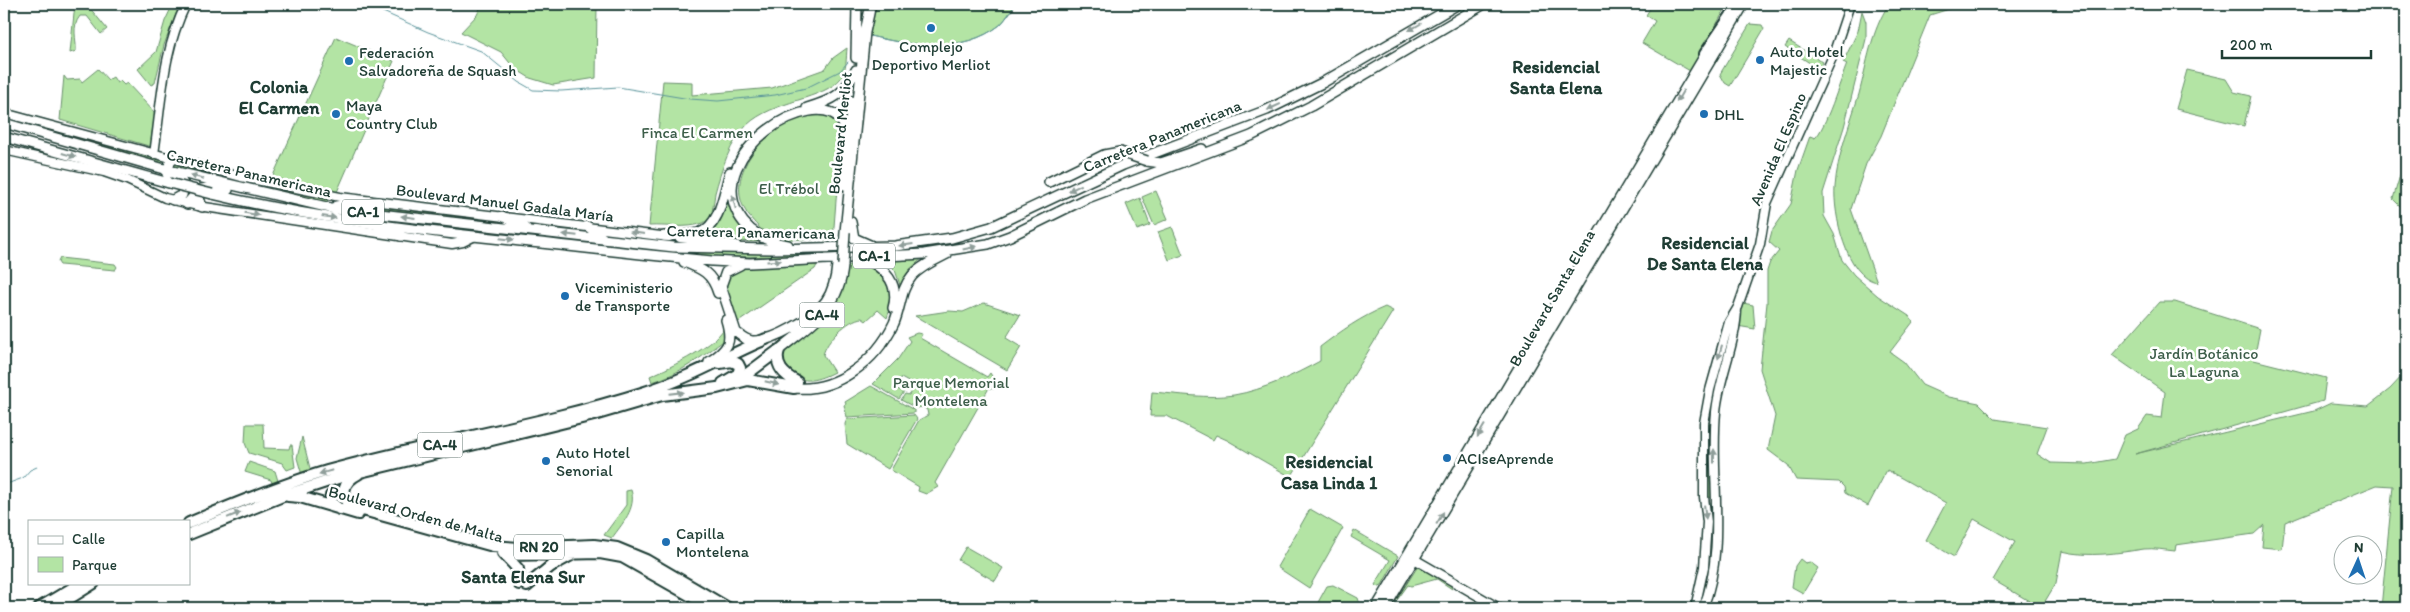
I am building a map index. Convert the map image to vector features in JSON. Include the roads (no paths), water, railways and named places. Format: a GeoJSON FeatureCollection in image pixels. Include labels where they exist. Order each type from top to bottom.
{"type":"FeatureCollection","features":[{"type":"Feature","properties":{"kind":"highway"},"geometry":{"type":"LineString","coordinates":[[1705,54],[1727,25],[1739,4]]}},
{"type":"Feature","properties":{"kind":"highway","name":"CA-4"},"geometry":{"type":"LineString","coordinates":[[190,523],[267,492],[328,471],[591,408],[647,392],[698,371],[766,339]]}},
{"type":"Feature","properties":{"kind":"highway"},"geometry":{"type":"LineString","coordinates":[[779,350],[777,358],[779,367],[800,386]]}},
{"type":"Feature","properties":{"kind":"highway","name":"CA-4"},"geometry":{"type":"LineString","coordinates":[[190,534],[280,497],[375,468],[594,415],[662,395],[717,388],[743,378],[779,350]]}},
{"type":"Feature","properties":{"kind":"highway"},"geometry":{"type":"LineString","coordinates":[[698,371],[728,361],[735,362],[740,368],[738,374],[725,382],[698,390]]}},
{"type":"Feature","properties":{"kind":"highway"},"geometry":{"type":"LineString","coordinates":[[717,388],[754,380],[800,386]]}},
{"type":"Feature","properties":{"kind":"highway","name":"Boulevard Orden de Malta"},"geometry":{"type":"LineString","coordinates":[[375,468],[349,480],[345,486],[344,497],[354,507],[485,544],[519,548],[584,545],[617,548],[646,560],[728,608]]}},
{"type":"Feature","properties":{"kind":"highway"},"geometry":{"type":"LineString","coordinates":[[339,509],[331,502],[331,496],[338,493],[344,497]]}},
{"type":"Feature","properties":{"kind":"highway","name":"Boulevard Orden de Malta"},"geometry":{"type":"LineString","coordinates":[[280,497],[300,497],[481,550],[537,555],[600,552],[622,557],[712,608]]}},
{"type":"Feature","properties":{"kind":"highway"},"geometry":{"type":"LineString","coordinates":[[503,553],[518,569],[523,585],[550,566],[578,552]]}},
{"type":"Feature","properties":{"kind":"highway"},"geometry":{"type":"LineString","coordinates":[[39,608],[79,584]]}},
{"type":"Feature","properties":{"kind":"highway"},"geometry":{"type":"LineString","coordinates":[[54,608],[92,584]]}},
{"type":"Feature","properties":{"kind":"main road","name":"Boulevard Merliot"},"geometry":{"type":"LineString","coordinates":[[843,232],[846,149],[856,70],[857,4]]}},
{"type":"Feature","properties":{"kind":"main road","name":"Boulevard Merliot"},"geometry":{"type":"LineString","coordinates":[[840,265],[865,32],[871,4]]}},
{"type":"Feature","properties":{"kind":"main road","name":"Carretera Panamericana"},"geometry":{"type":"LineString","coordinates":[[4,123],[168,170],[321,207],[674,247],[772,249],[907,245],[952,238],[1009,220],[1123,164],[1237,123],[1300,95],[1458,4]]}},
{"type":"Feature","properties":{"kind":"main road","name":"Carretera Panamericana"},"geometry":{"type":"LineString","coordinates":[[4,137],[169,183],[294,212],[475,236],[669,257],[750,262],[952,251],[988,244],[1010,236],[1085,199],[1250,136],[1311,106],[1484,4]]}},
{"type":"Feature","properties":{"kind":"main road"},"geometry":{"type":"LineString","coordinates":[[1617,210],[1631,179],[1734,4]]}},
{"type":"Feature","properties":{"kind":"main road","name":"Boulevard Santa Elena"},"geometry":{"type":"LineString","coordinates":[[1376,608],[1411,558],[1552,326],[1552,322],[1572,279],[1617,210],[1744,4]]}},
{"type":"Feature","properties":{"kind":"main road"},"geometry":{"type":"LineString","coordinates":[[664,236],[699,233],[710,227],[716,218],[736,158],[752,135],[776,118],[832,100],[844,90],[856,70]]}},
{"type":"Feature","properties":{"kind":"main road"},"geometry":{"type":"LineString","coordinates":[[815,248],[766,240],[748,228],[736,209],[733,200],[735,173],[747,148],[767,129],[780,121],[812,111],[826,110],[840,119],[844,125],[846,149]]}},
{"type":"Feature","properties":{"kind":"main road"},"geometry":{"type":"LineString","coordinates":[[855,136],[850,228],[854,238],[872,246]]}},
{"type":"Feature","properties":{"kind":"main road"},"geometry":{"type":"LineString","coordinates":[[1049,182],[1112,152],[1126,153],[1154,163],[1250,136]]}},
{"type":"Feature","properties":{"kind":"main road"},"geometry":{"type":"LineString","coordinates":[[96,150],[180,179],[184,184],[184,192],[173,200]]}},
{"type":"Feature","properties":{"kind":"main road"},"geometry":{"type":"LineString","coordinates":[[168,170],[171,159]]}},
{"type":"Feature","properties":{"kind":"main road"},"geometry":{"type":"LineString","coordinates":[[187,204],[198,191],[204,188],[219,188],[280,203],[321,207],[370,201]]}},
{"type":"Feature","properties":{"kind":"main road"},"geometry":{"type":"LineString","coordinates":[[198,191],[202,206]]}},
{"type":"Feature","properties":{"kind":"main road","name":"Boulevard Santa Elena"},"geometry":{"type":"LineString","coordinates":[[1385,608],[1397,589],[1414,552],[1425,534],[1426,525],[1562,302],[1607,234],[1617,210]]}},
{"type":"Feature","properties":{"kind":"main road"},"geometry":{"type":"LineString","coordinates":[[502,216],[531,231]]}},
{"type":"Feature","properties":{"kind":"main road"},"geometry":{"type":"LineString","coordinates":[[364,222],[401,236]]}},
{"type":"Feature","properties":{"kind":"main road"},"geometry":{"type":"LineString","coordinates":[[587,226],[606,239]]}},
{"type":"Feature","properties":{"kind":"main road"},"geometry":{"type":"LineString","coordinates":[[800,386],[832,384],[866,360],[884,340],[894,322],[899,294],[916,272],[952,251]]}},
{"type":"Feature","properties":{"kind":"main road"},"geometry":{"type":"LineString","coordinates":[[669,257],[703,270],[710,275],[715,282],[728,327],[729,338],[725,350],[698,371]]}},
{"type":"Feature","properties":{"kind":"main road"},"geometry":{"type":"LineString","coordinates":[[862,257],[884,271],[899,294]]}},
{"type":"Feature","properties":{"kind":"main road"},"geometry":{"type":"LineString","coordinates":[[750,262],[730,268],[723,276],[721,286],[736,332],[746,339],[753,341],[766,339]]}},
{"type":"Feature","properties":{"kind":"main road","name":"CA-4"},"geometry":{"type":"LineString","coordinates":[[766,339],[794,327],[819,310],[833,286],[840,265]]}},
{"type":"Feature","properties":{"kind":"main road","name":"CA-4"},"geometry":{"type":"LineString","coordinates":[[779,350],[829,307],[840,286],[840,265]]}},
{"type":"Feature","properties":{"kind":"street"},"geometry":{"type":"LineString","coordinates":[[154,154],[169,46],[175,27],[186,4]]}},
{"type":"Feature","properties":{"kind":"street","name":"Avenida El Espino"},"geometry":{"type":"LineString","coordinates":[[1695,608],[1704,567],[1706,522],[1704,422],[1710,390],[1726,331],[1738,307],[1760,244],[1767,203],[1832,58],[1850,4]]}},
{"type":"Feature","properties":{"kind":"street","name":"Boulevard Manuel Gadala María"},"geometry":{"type":"LineString","coordinates":[[4,113],[171,159],[264,182],[340,197],[772,249]]}},
{"type":"Feature","properties":{"kind":"street","name":"Carretera Panamericana"},"geometry":{"type":"LineString","coordinates":[[4,150],[104,172],[127,180],[146,191],[187,204],[452,244],[463,242],[475,236]]}},
{"type":"Feature","properties":{"kind":"street","name":"Avenida El Espino"},"geometry":{"type":"LineString","coordinates":[[1702,608],[1713,570],[1716,538],[1714,445],[1718,395],[1736,326],[1738,307]]}},
{"type":"Feature","properties":{"kind":"street"},"geometry":{"type":"LineString","coordinates":[[1411,558],[1499,608]]}},
{"type":"Feature","properties":{"kind":"waterway"},"geometry":{"type":"LineString","coordinates":[[365,4],[428,32],[481,51],[519,82],[533,90],[561,91],[618,87],[690,99],[718,101],[775,95],[806,88],[840,71],[848,62]]}},
{"type":"Feature","properties":{"kind":"waterway"},"geometry":{"type":"LineString","coordinates":[[870,36],[920,45],[954,44],[986,34],[1000,25],[1016,4]]}},
{"type":"Feature","properties":{"kind":"waterway"},"geometry":{"type":"LineString","coordinates":[[4,485],[23,478],[30,470],[37,467]]}},
{"type":"Feature","properties":{"kind":"place","name":"Complejo Deportivo Merliot"},"geometry":{"type":"Point","coordinates":[931,28]}},
{"type":"Feature","properties":{"kind":"place","name":"Auto Hotel Majestic"},"geometry":{"type":"Point","coordinates":[1760,60]}},
{"type":"Feature","properties":{"kind":"place","name":"Federación Salvadoreña de Squash"},"geometry":{"type":"Point","coordinates":[349,61]}},
{"type":"Feature","properties":{"kind":"place","name":"Maya Country Club"},"geometry":{"type":"Point","coordinates":[336,114]}},
{"type":"Feature","properties":{"kind":"place","name":"DHL"},"geometry":{"type":"Point","coordinates":[1704,114]}},
{"type":"Feature","properties":{"kind":"place","name":"Viceministerio de Transporte"},"geometry":{"type":"Point","coordinates":[565,296]}},
{"type":"Feature","properties":{"kind":"place","name":"ACIseAprende"},"geometry":{"type":"Point","coordinates":[1447,458]}},
{"type":"Feature","properties":{"kind":"place","name":"Auto Hotel Senorial"},"geometry":{"type":"Point","coordinates":[546,461]}},
{"type":"Feature","properties":{"kind":"place","name":"Capilla Montelena"},"geometry":{"type":"Point","coordinates":[666,542]}},
{"type":"Feature","properties":{"kind":"district","name":"Residencial Santa Elena"},"geometry":{"type":"Point","coordinates":[1556,77]}},
{"type":"Feature","properties":{"kind":"district","name":"Colonia El Carmen"},"geometry":{"type":"Point","coordinates":[279,97]}},
{"type":"Feature","properties":{"kind":"district","name":"Residencial De Santa Elena"},"geometry":{"type":"Point","coordinates":[1705,253]}},
{"type":"Feature","properties":{"kind":"district","name":"Residencial Casa Linda 1"},"geometry":{"type":"Point","coordinates":[1329,472]}},
{"type":"Feature","properties":{"kind":"district","name":"Santa Elena Sur"},"geometry":{"type":"Point","coordinates":[523,577]}},
{"type":"Feature","properties":{"kind":"park label","name":"Finca El Carmen"},"geometry":{"type":"Point","coordinates":[697,132]}},
{"type":"Feature","properties":{"kind":"park label","name":"El Trébol"},"geometry":{"type":"Point","coordinates":[789,188]}},
{"type":"Feature","properties":{"kind":"park label","name":"Jardín Botánico La Laguna"},"geometry":{"type":"Point","coordinates":[2204,362]}},
{"type":"Feature","properties":{"kind":"park label","name":"Parque Memorial Montelena"},"geometry":{"type":"Point","coordinates":[951,391]}}]}
